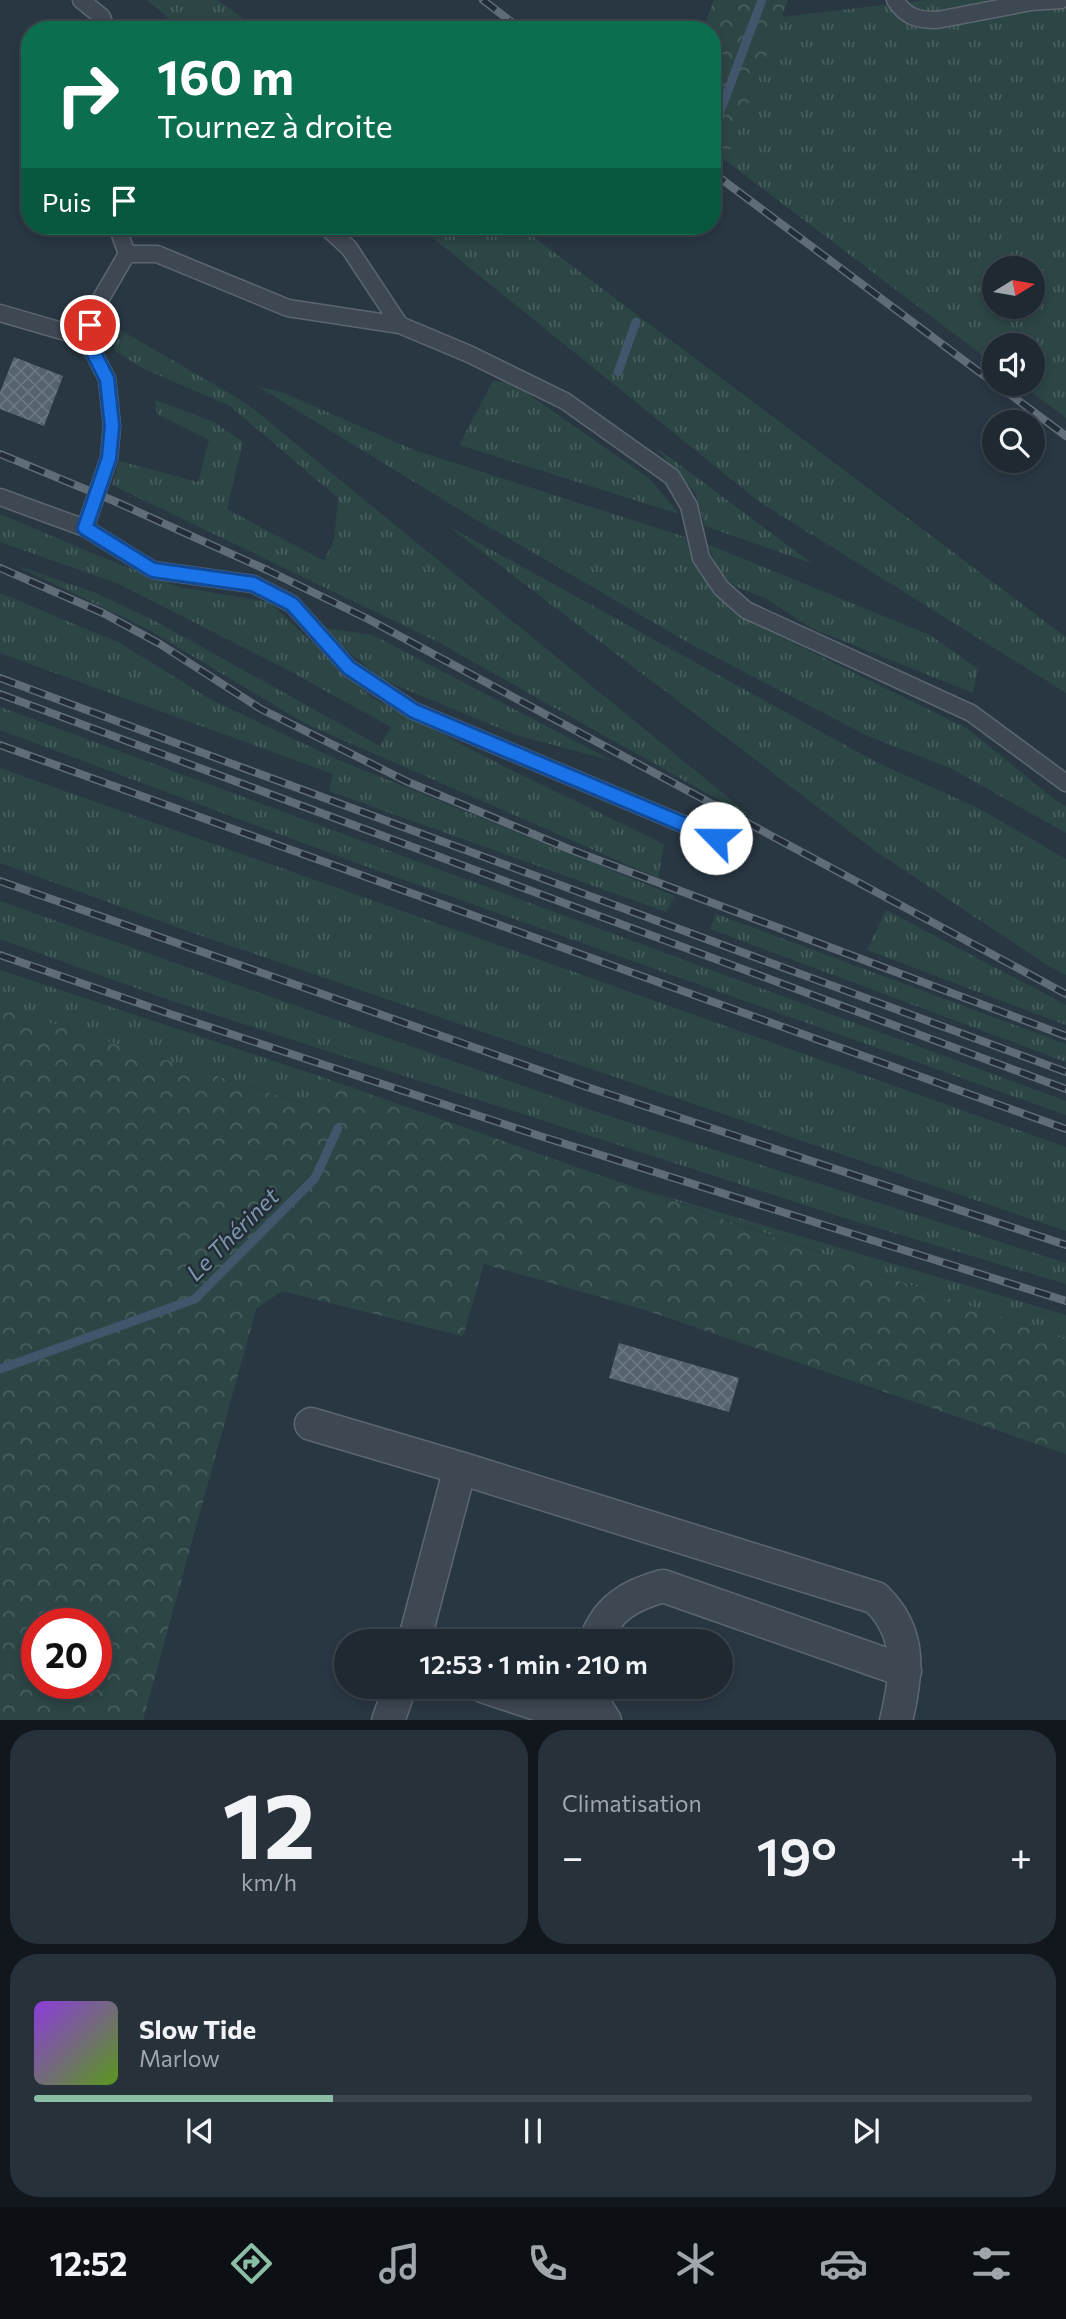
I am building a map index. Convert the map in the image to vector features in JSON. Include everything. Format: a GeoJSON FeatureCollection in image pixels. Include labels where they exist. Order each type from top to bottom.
{"type":"FeatureCollection","features":[{"type":"Feature","properties":{"kind":"street"},"geometry":{"type":"LineString","coordinates":[[311,1424],[876,1598],[894,1619],[904,1651],[906,1718]]}},
{"type":"Feature","properties":{"kind":"street"},"geometry":{"type":"LineString","coordinates":[[417,1629],[460,1468]]}},
{"type":"Feature","properties":{"kind":"street"},"geometry":{"type":"LineString","coordinates":[[600,1629],[616,1608],[638,1593],[663,1586],[905,1671]]}},
{"type":"Feature","properties":{"kind":"street"},"geometry":{"type":"LineString","coordinates":[[388,1720],[396,1699]]}},
{"type":"Feature","properties":{"kind":"street"},"geometry":{"type":"LineString","coordinates":[[522,1699],[588,1720]]}},
{"type":"Feature","properties":{"kind":"street"},"geometry":{"type":"LineString","coordinates":[[594,1699],[605,1720]]}},
{"type":"Feature","properties":{"kind":"lane"},"geometry":{"type":"LineString","coordinates":[[81,0],[104,21]]}},
{"type":"Feature","properties":{"kind":"lane"},"geometry":{"type":"LineString","coordinates":[[895,0],[911,18],[937,20],[1031,2],[1061,0]]}},
{"type":"Feature","properties":{"kind":"lane"},"geometry":{"type":"LineString","coordinates":[[85,528],[109,458],[112,426],[107,379],[86,338],[96,307],[127,254],[120,235]]}},
{"type":"Feature","properties":{"kind":"lane"},"geometry":{"type":"LineString","coordinates":[[335,235],[349,248],[400,325]]}},
{"type":"Feature","properties":{"kind":"lane"},"geometry":{"type":"LineString","coordinates":[[127,254],[157,254],[288,308],[400,325],[469,354],[565,401],[672,477],[690,506],[701,558],[721,588],[746,610],[971,713],[1066,783]]}},
{"type":"Feature","properties":{"kind":"lane"},"geometry":{"type":"LineString","coordinates":[[0,313],[86,338]]}},
{"type":"Feature","properties":{"kind":"lane"},"geometry":{"type":"LineString","coordinates":[[0,498],[85,528],[153,570],[253,584],[292,604],[349,668],[414,711],[716,838]]}},
{"type":"Feature","properties":{"kind":"green space"},"geometry":{"type":"Polygon","coordinates":[[[147,0],[218,0],[246,21],[172,21],[147,0]]]}},
{"type":"Feature","properties":{"kind":"green space"},"geometry":{"type":"Polygon","coordinates":[[[714,0],[788,0],[726,161],[721,157],[721,21],[706,21],[714,0]]]}},
{"type":"Feature","properties":{"kind":"green space"},"geometry":{"type":"Polygon","coordinates":[[[926,0],[1066,0],[1066,418],[1037,396],[1045,396],[1045,333],[982,333],[982,355],[726,161],[781,17],[926,0]]]}},
{"type":"Feature","properties":{"kind":"green space"},"geometry":{"type":"Polygon","coordinates":[[[429,235],[531,235],[1066,637],[1066,693],[758,501],[429,235]]]}},
{"type":"Feature","properties":{"kind":"green space"},"geometry":{"type":"Polygon","coordinates":[[[112,325],[246,403],[758,822],[438,642],[112,485],[119,461],[198,482],[209,440],[157,414],[155,400],[214,422],[243,442],[227,509],[324,561],[334,540],[338,498],[230,406],[142,368],[114,350],[112,325]]]}},
{"type":"Feature","properties":{"kind":"green space"},"geometry":{"type":"Polygon","coordinates":[[[493,381],[512,383],[650,479],[679,514],[459,445],[493,381]]]}},
{"type":"Feature","properties":{"kind":"green space"},"geometry":{"type":"Polygon","coordinates":[[[257,386],[284,393],[414,450],[685,537],[695,565],[711,589],[751,622],[968,729],[1066,806],[1066,833],[952,769],[868,736],[694,646],[465,513],[257,386]]]}},
{"type":"Feature","properties":{"kind":"green space"},"geometry":{"type":"Polygon","coordinates":[[[657,448],[813,564],[705,526],[695,492],[657,448]]]}},
{"type":"Feature","properties":{"kind":"green space"},"geometry":{"type":"Polygon","coordinates":[[[0,514],[179,587],[269,602],[371,697],[507,768],[664,844],[658,878],[306,724],[149,630],[15,565],[96,593],[155,621],[380,746],[391,727],[286,669],[119,584],[0,542],[0,514]]]}},
{"type":"Feature","properties":{"kind":"green space"},"geometry":{"type":"Polygon","coordinates":[[[448,526],[874,761],[980,809],[1066,859],[1066,975],[874,850],[448,526]]]}},
{"type":"Feature","properties":{"kind":"green space"},"geometry":{"type":"Polygon","coordinates":[[[707,544],[930,635],[978,669],[973,693],[811,628],[767,599],[736,587],[721,575],[707,544]]]}},
{"type":"Feature","properties":{"kind":"green space"},"geometry":{"type":"Polygon","coordinates":[[[0,593],[120,643],[210,699],[336,759],[675,896],[666,912],[329,791],[333,774],[0,653],[0,593]]]}},
{"type":"Feature","properties":{"kind":"green space"},"geometry":{"type":"Polygon","coordinates":[[[318,627],[373,635],[613,761],[516,735],[383,680],[318,627]]]}},
{"type":"Feature","properties":{"kind":"green space"},"geometry":{"type":"Polygon","coordinates":[[[0,707],[1066,1101],[1066,1115],[365,866],[0,730],[0,707]]]}},
{"type":"Feature","properties":{"kind":"green space"},"geometry":{"type":"Polygon","coordinates":[[[0,768],[1066,1147],[1066,1231],[196,934],[0,863],[0,768]]]}},
{"type":"Feature","properties":{"kind":"green space"},"geometry":{"type":"Polygon","coordinates":[[[0,901],[600,1113],[1066,1263],[1066,1284],[854,1221],[166,999],[0,939],[0,901]]]}},
{"type":"Feature","properties":{"kind":"green space"},"geometry":{"type":"Polygon","coordinates":[[[886,910],[1066,1005],[1066,1025],[867,950],[886,910]]]}},
{"type":"Feature","properties":{"kind":"green space"},"geometry":{"type":"Polygon","coordinates":[[[716,914],[1066,1044],[1066,1062],[710,929],[716,914]]]}},
{"type":"Feature","properties":{"kind":"green space"},"geometry":{"type":"Polygon","coordinates":[[[0,970],[322,1077],[312,1106],[0,1007],[0,970]]]}},
{"type":"Feature","properties":{"kind":"green space"},"geometry":{"type":"Polygon","coordinates":[[[0,1007],[311,1106],[322,1077],[1066,1340],[1066,1454],[642,1309],[484,1264],[463,1336],[282,1291],[256,1309],[143,1720],[0,1720],[0,1007]]]}},
{"type":"Feature","properties":{"kind":"green space"},"geometry":{"type":"Polygon","coordinates":[[[638,1188],[1066,1315],[1066,1340],[638,1188]]]}},
{"type":"Feature","properties":{"kind":"building"},"geometry":{"type":"Polygon","coordinates":[[[14,357],[63,376],[44,426],[0,409],[0,392],[14,357]]]}},
{"type":"Feature","properties":{"kind":"building"},"geometry":{"type":"Polygon","coordinates":[[[619,1343],[739,1378],[729,1412],[609,1378],[619,1343]]]}},
{"type":"Feature","properties":{"kind":"waterway","name":"Le Thérinet"},"geometry":{"type":"LineString","coordinates":[[721,109],[762,0]]}},
{"type":"Feature","properties":{"kind":"waterway","name":"Le Thérinet"},"geometry":{"type":"LineString","coordinates":[[618,372],[636,322]]}},
{"type":"Feature","properties":{"kind":"waterway","name":"Le Thérinet"},"geometry":{"type":"LineString","coordinates":[[0,1369],[195,1299],[315,1178],[338,1128]]}},
{"type":"Feature","properties":{"kind":"railway"},"geometry":{"type":"LineString","coordinates":[[483,0],[510,21]]}},
{"type":"Feature","properties":{"kind":"railway"},"geometry":{"type":"LineString","coordinates":[[721,179],[982,374]]}},
{"type":"Feature","properties":{"kind":"railway"},"geometry":{"type":"LineString","coordinates":[[1012,396],[1066,436]]}},
{"type":"Feature","properties":{"kind":"railway"},"geometry":{"type":"LineString","coordinates":[[0,454],[114,501],[368,619],[1066,994]]}},
{"type":"Feature","properties":{"kind":"railway"},"geometry":{"type":"LineString","coordinates":[[0,568],[103,613],[160,644],[261,709],[408,782],[569,849],[1066,1036]]}},
{"type":"Feature","properties":{"kind":"railway"},"geometry":{"type":"LineString","coordinates":[[0,678],[1066,1072]]}},
{"type":"Feature","properties":{"kind":"railway"},"geometry":{"type":"LineString","coordinates":[[0,694],[1066,1089]]}},
{"type":"Feature","properties":{"kind":"railway"},"geometry":{"type":"LineString","coordinates":[[0,745],[1066,1129]]}},
{"type":"Feature","properties":{"kind":"railway"},"geometry":{"type":"LineString","coordinates":[[0,881],[590,1088],[1066,1245]]}},
{"type":"Feature","properties":{"kind":"railway"},"geometry":{"type":"LineString","coordinates":[[0,955],[540,1136],[1066,1301]]}},
{"type":"Feature","properties":{"kind":"route"},"geometry":{"type":"LineString","coordinates":[[90,325],[86,338],[107,379],[112,426],[109,458],[85,528],[153,570],[253,584],[292,604],[349,668],[414,711],[716,838]]}}]}
